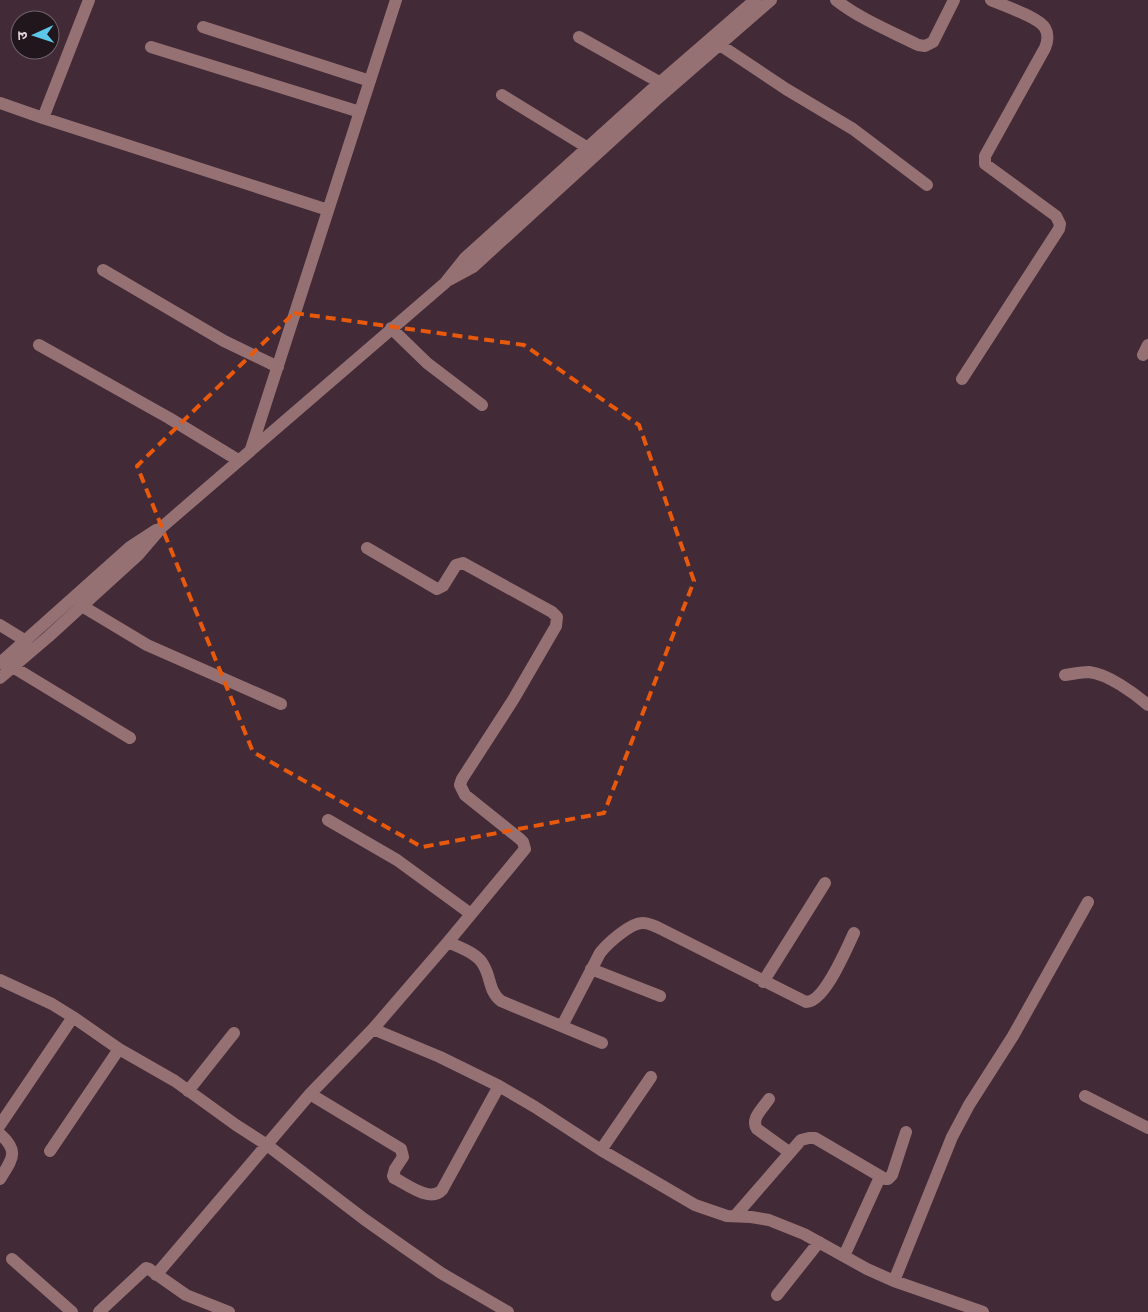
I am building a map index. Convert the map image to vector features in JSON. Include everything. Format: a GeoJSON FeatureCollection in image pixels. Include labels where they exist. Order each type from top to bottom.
{"type":"FeatureCollection","features":[{"type":"Feature","properties":{"kind":"street"},"geometry":{"type":"LineString","coordinates":[[43,118],[89,0]]}},
{"type":"Feature","properties":{"kind":"street"},"geometry":{"type":"LineString","coordinates":[[251,449],[396,0]]}},
{"type":"Feature","properties":{"kind":"street"},"geometry":{"type":"LineString","coordinates":[[0,678],[138,555],[162,527],[445,283],[465,258],[592,150],[714,42],[755,0]]}},
{"type":"Feature","properties":{"kind":"street"},"geometry":{"type":"LineString","coordinates":[[592,150],[660,82],[771,0]]}},
{"type":"Feature","properties":{"kind":"street"},"geometry":{"type":"LineString","coordinates":[[836,0],[848,10],[869,21],[918,45],[925,46],[932,42],[954,0]]}},
{"type":"Feature","properties":{"kind":"street"},"geometry":{"type":"LineString","coordinates":[[962,379],[1059,229],[1060,224],[1056,216],[985,164],[985,156],[1046,48],[1048,36],[1047,30],[1039,22],[992,0]]}},
{"type":"Feature","properties":{"kind":"street"},"geometry":{"type":"LineString","coordinates":[[202,27],[370,81]]}},
{"type":"Feature","properties":{"kind":"street"},"geometry":{"type":"LineString","coordinates":[[579,36],[660,82]]}},
{"type":"Feature","properties":{"kind":"street"},"geometry":{"type":"LineString","coordinates":[[714,42],[786,90],[853,129],[928,184]]}},
{"type":"Feature","properties":{"kind":"street"},"geometry":{"type":"LineString","coordinates":[[151,47],[360,112]]}},
{"type":"Feature","properties":{"kind":"street"},"geometry":{"type":"LineString","coordinates":[[502,95],[592,150]]}},
{"type":"Feature","properties":{"kind":"street"},"geometry":{"type":"LineString","coordinates":[[0,102],[43,118],[328,210]]}},
{"type":"Feature","properties":{"kind":"street"},"geometry":{"type":"LineString","coordinates":[[103,270],[224,341],[278,367]]}},
{"type":"Feature","properties":{"kind":"street"},"geometry":{"type":"LineString","coordinates":[[391,328],[427,363],[482,405]]}},
{"type":"Feature","properties":{"kind":"street"},"geometry":{"type":"LineString","coordinates":[[40,345],[169,418],[238,460]]}},
{"type":"Feature","properties":{"kind":"street"},"geometry":{"type":"LineString","coordinates":[[0,663],[130,547],[162,527]]}},
{"type":"Feature","properties":{"kind":"street"},"geometry":{"type":"LineString","coordinates":[[156,1275],[310,1094],[373,1029],[525,849],[520,839],[464,795],[460,785],[556,626],[558,619],[552,612],[463,563],[456,565],[443,586],[437,589],[367,548]]}},
{"type":"Feature","properties":{"kind":"street"},"geometry":{"type":"LineString","coordinates":[[82,606],[147,645],[281,704]]}},
{"type":"Feature","properties":{"kind":"street"},"geometry":{"type":"LineString","coordinates":[[0,626],[26,641]]}},
{"type":"Feature","properties":{"kind":"street"},"geometry":{"type":"LineString","coordinates":[[13,667],[130,738]]}},
{"type":"Feature","properties":{"kind":"street"},"geometry":{"type":"LineString","coordinates":[[1065,675],[1087,672],[1103,676],[1114,681],[1148,705]]}},
{"type":"Feature","properties":{"kind":"street"},"geometry":{"type":"LineString","coordinates":[[328,820],[397,860],[471,914]]}},
{"type":"Feature","properties":{"kind":"street"},"geometry":{"type":"LineString","coordinates":[[763,982],[825,883]]}},
{"type":"Feature","properties":{"kind":"street"},"geometry":{"type":"LineString","coordinates":[[894,1281],[952,1137],[969,1105],[1013,1036],[1088,902]]}},
{"type":"Feature","properties":{"kind":"street"},"geometry":{"type":"LineString","coordinates":[[562,1026],[604,947],[632,926],[642,923],[663,930],[803,1002],[812,1001],[826,986],[854,932]]}},
{"type":"Feature","properties":{"kind":"street"},"geometry":{"type":"LineString","coordinates":[[448,942],[481,961],[493,992],[498,998],[602,1043]]}},
{"type":"Feature","properties":{"kind":"street"},"geometry":{"type":"LineString","coordinates":[[591,969],[660,996]]}},
{"type":"Feature","properties":{"kind":"street"},"geometry":{"type":"LineString","coordinates":[[0,980],[52,1004],[119,1049],[188,1091],[268,1145],[364,1219],[441,1273],[508,1312]]}},
{"type":"Feature","properties":{"kind":"street"},"geometry":{"type":"LineString","coordinates":[[0,1125],[73,1017]]}},
{"type":"Feature","properties":{"kind":"street"},"geometry":{"type":"LineString","coordinates":[[373,1029],[440,1057],[499,1086],[601,1150],[695,1205],[716,1213],[770,1220],[804,1234],[867,1269],[894,1281],[983,1312]]}},
{"type":"Feature","properties":{"kind":"street"},"geometry":{"type":"LineString","coordinates":[[188,1091],[234,1033]]}},
{"type":"Feature","properties":{"kind":"street"},"geometry":{"type":"LineString","coordinates":[[50,1151],[119,1049]]}},
{"type":"Feature","properties":{"kind":"street"},"geometry":{"type":"LineString","coordinates":[[601,1150],[651,1077]]}},
{"type":"Feature","properties":{"kind":"street"},"geometry":{"type":"LineString","coordinates":[[310,1094],[402,1149],[402,1157],[393,1176],[430,1196],[439,1194],[442,1190],[499,1086]]}},
{"type":"Feature","properties":{"kind":"street"},"geometry":{"type":"LineString","coordinates":[[1085,1096],[1148,1128]]}},
{"type":"Feature","properties":{"kind":"street"},"geometry":{"type":"LineString","coordinates":[[769,1100],[754,1120],[754,1125],[789,1152]]}},
{"type":"Feature","properties":{"kind":"street"},"geometry":{"type":"LineString","coordinates":[[735,1216],[801,1140],[815,1138],[880,1177],[888,1178],[892,1175],[906,1132]]}},
{"type":"Feature","properties":{"kind":"street"},"geometry":{"type":"LineString","coordinates":[[0,1134],[11,1144],[12,1154],[11,1160],[0,1179]]}},
{"type":"Feature","properties":{"kind":"street"},"geometry":{"type":"LineString","coordinates":[[844,1256],[880,1177]]}},
{"type":"Feature","properties":{"kind":"street"},"geometry":{"type":"LineString","coordinates":[[777,1296],[819,1242]]}},
{"type":"Feature","properties":{"kind":"street"},"geometry":{"type":"LineString","coordinates":[[12,1259],[72,1312]]}},
{"type":"Feature","properties":{"kind":"street"},"geometry":{"type":"LineString","coordinates":[[99,1312],[144,1268],[150,1269],[186,1295],[229,1312]]}},
{"type":"Feature","properties":{"kind":"highlighted area"},"geometry":{"type":"Polygon","coordinates":[[[294,313],[524,345],[639,425],[694,581],[604,813],[422,847],[253,752],[137,466],[294,313]]]}}]}
